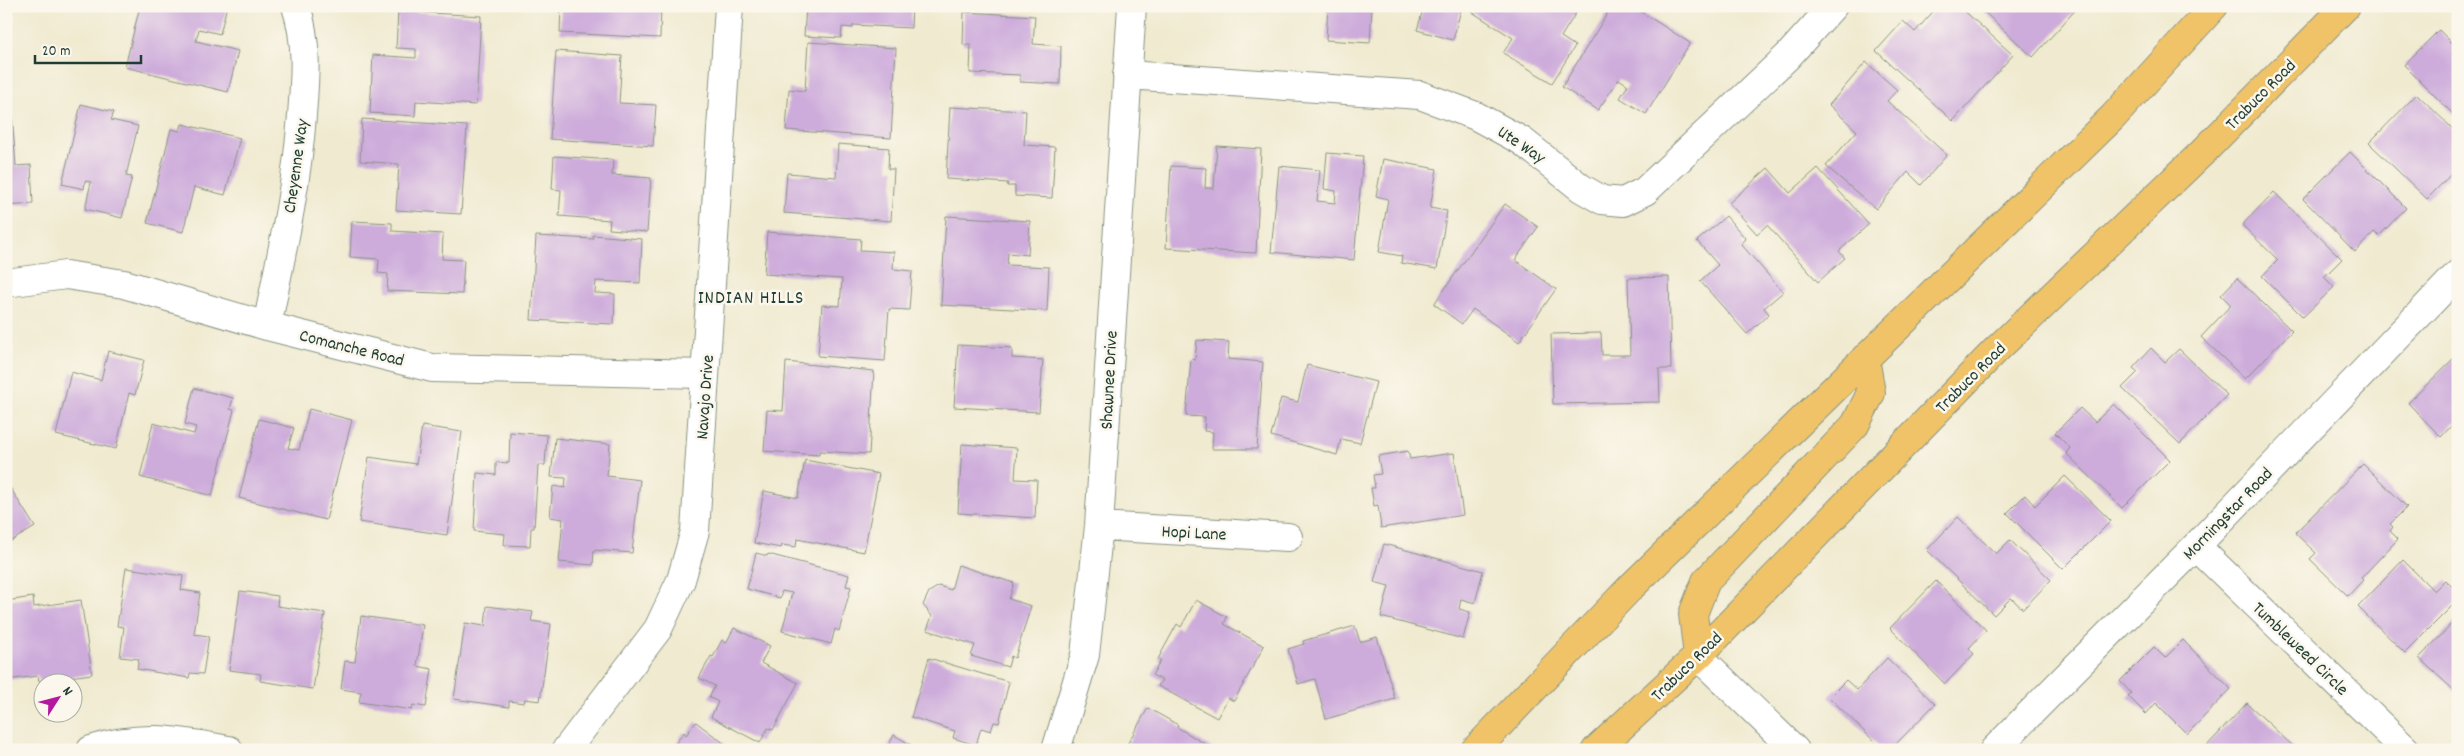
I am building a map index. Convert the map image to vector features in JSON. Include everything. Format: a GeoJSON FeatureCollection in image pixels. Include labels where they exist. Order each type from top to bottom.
{"type":"FeatureCollection","features":[{"type":"Feature","properties":{"kind":"main road"},"geometry":{"type":"LineString","coordinates":[[1475,750],[1631,587],[2113,117],[2214,6]]}},
{"type":"Feature","properties":{"kind":"main road","name":"Trabuco Road"},"geometry":{"type":"LineString","coordinates":[[1596,750],[1698,656],[1996,350],[2204,151],[2346,6]]}},
{"type":"Feature","properties":{"kind":"main road"},"geometry":{"type":"LineString","coordinates":[[1698,656],[1693,614],[1706,581],[1855,425],[1870,393],[1865,358]]}},
{"type":"Feature","properties":{"kind":"street","name":"Cheyenne Way"},"geometry":{"type":"LineString","coordinates":[[267,326],[299,160],[306,66],[303,30],[296,6]]}},
{"type":"Feature","properties":{"kind":"street","name":"Navajo Drive"},"geometry":{"type":"LineString","coordinates":[[566,750],[658,629],[681,580],[695,531],[729,6]]}},
{"type":"Feature","properties":{"kind":"street","name":"Shawnee Drive"},"geometry":{"type":"LineString","coordinates":[[1056,750],[1084,655],[1099,526],[1132,6]]}},
{"type":"Feature","properties":{"kind":"street","name":"Ute Way"},"geometry":{"type":"LineString","coordinates":[[1127,75],[1420,95],[1476,116],[1522,141],[1581,188],[1602,200],[1623,202],[1645,191],[1788,56],[1834,6]]}},
{"type":"Feature","properties":{"kind":"street","name":"Morningstar Road"},"geometry":{"type":"LineString","coordinates":[[1994,750],[2196,546],[2458,274]]}},
{"type":"Feature","properties":{"kind":"street","name":"Comanche Road"},"geometry":{"type":"LineString","coordinates":[[6,283],[66,275],[115,282],[267,326],[432,368],[706,374]]}},
{"type":"Feature","properties":{"kind":"street","name":"Hopi Lane"},"geometry":{"type":"LineString","coordinates":[[1099,526],[1288,537]]}},
{"type":"Feature","properties":{"kind":"street","name":"Tumbleweed Circle"},"geometry":{"type":"LineString","coordinates":[[2196,546],[2406,750]]}},
{"type":"Feature","properties":{"kind":"street"},"geometry":{"type":"LineString","coordinates":[[1698,656],[1795,750]]}},
{"type":"Feature","properties":{"kind":"street"},"geometry":{"type":"LineString","coordinates":[[91,750],[112,743],[161,738],[229,750]]}},
{"type":"Feature","properties":{"kind":"building"},"geometry":{"type":"Polygon","coordinates":[[[140,6],[227,6],[220,34],[199,29],[196,41],[238,51],[228,92],[125,67],[140,6]]]}},
{"type":"Feature","properties":{"kind":"building"},"geometry":{"type":"Polygon","coordinates":[[[561,6],[661,6],[660,38],[560,33],[561,6]]]}},
{"type":"Feature","properties":{"kind":"building"},"geometry":{"type":"Polygon","coordinates":[[[806,6],[912,6],[911,28],[853,25],[853,28],[842,27],[841,38],[804,36],[806,6]]]}},
{"type":"Feature","properties":{"kind":"building"},"geometry":{"type":"Polygon","coordinates":[[[1328,6],[1372,6],[1370,43],[1326,40],[1328,6]]]}},
{"type":"Feature","properties":{"kind":"building"},"geometry":{"type":"Polygon","coordinates":[[[1424,6],[1462,6],[1453,40],[1417,30],[1424,6]]]}},
{"type":"Feature","properties":{"kind":"building"},"geometry":{"type":"Polygon","coordinates":[[[1476,6],[1580,6],[1561,37],[1575,46],[1552,83],[1503,53],[1513,38],[1472,12],[1476,6]]]}},
{"type":"Feature","properties":{"kind":"building"},"geometry":{"type":"Polygon","coordinates":[[[1612,6],[1632,6],[1690,43],[1646,114],[1620,98],[1628,85],[1619,79],[1598,110],[1562,87],[1612,6]]]}},
{"type":"Feature","properties":{"kind":"building"},"geometry":{"type":"Polygon","coordinates":[[[1938,6],[1959,6],[2013,55],[1953,121],[1876,51],[1903,21],[1915,32],[1938,6]]]}},
{"type":"Feature","properties":{"kind":"building"},"geometry":{"type":"Polygon","coordinates":[[[1978,6],[2079,6],[2033,57],[1978,6]]]}},
{"type":"Feature","properties":{"kind":"building"},"geometry":{"type":"Polygon","coordinates":[[[398,11],[481,16],[476,105],[416,101],[415,116],[370,113],[373,55],[416,58],[416,49],[396,48],[398,11]]]}},
{"type":"Feature","properties":{"kind":"building"},"geometry":{"type":"Polygon","coordinates":[[[964,12],[1035,16],[1033,44],[1061,46],[1060,84],[1020,82],[1020,75],[970,73],[971,45],[963,45],[964,12]]]}},
{"type":"Feature","properties":{"kind":"building"},"geometry":{"type":"Polygon","coordinates":[[[2439,30],[2458,49],[2458,119],[2404,65],[2439,30]]]}},
{"type":"Feature","properties":{"kind":"building"},"geometry":{"type":"Polygon","coordinates":[[[808,42],[896,48],[891,138],[786,130],[789,89],[805,91],[808,42]]]}},
{"type":"Feature","properties":{"kind":"building"},"geometry":{"type":"Polygon","coordinates":[[[556,51],[622,56],[619,103],[656,105],[653,146],[550,139],[556,51]]]}},
{"type":"Feature","properties":{"kind":"building"},"geometry":{"type":"Polygon","coordinates":[[[1866,62],[1897,90],[1887,101],[1947,155],[1921,185],[1908,172],[1876,209],[1826,166],[1857,131],[1829,105],[1866,62]]]}},
{"type":"Feature","properties":{"kind":"building"},"geometry":{"type":"Polygon","coordinates":[[[2417,94],[2458,134],[2458,167],[2427,199],[2369,143],[2417,94]]]}},
{"type":"Feature","properties":{"kind":"building"},"geometry":{"type":"Polygon","coordinates":[[[6,102],[11,102],[16,166],[31,165],[33,204],[6,206],[6,102]]]}},
{"type":"Feature","properties":{"kind":"building"},"geometry":{"type":"Polygon","coordinates":[[[81,104],[114,112],[111,120],[138,126],[126,176],[132,177],[122,218],[85,209],[91,182],[85,181],[84,189],[62,184],[81,104]]]}},
{"type":"Feature","properties":{"kind":"building"},"geometry":{"type":"Polygon","coordinates":[[[950,107],[1026,111],[1024,145],[1055,147],[1052,198],[1015,196],[1015,186],[1007,186],[1008,183],[946,179],[950,107]]]}},
{"type":"Feature","properties":{"kind":"building"},"geometry":{"type":"Polygon","coordinates":[[[362,119],[467,126],[461,214],[396,210],[399,164],[360,161],[362,119]]]}},
{"type":"Feature","properties":{"kind":"building"},"geometry":{"type":"Polygon","coordinates":[[[182,124],[240,138],[225,195],[194,187],[183,232],[147,223],[171,129],[180,131],[182,124]]]}},
{"type":"Feature","properties":{"kind":"building"},"geometry":{"type":"Polygon","coordinates":[[[838,144],[889,148],[888,169],[894,169],[891,221],[784,213],[787,173],[836,177],[838,144]]]}},
{"type":"Feature","properties":{"kind":"building"},"geometry":{"type":"Polygon","coordinates":[[[1217,146],[1261,149],[1256,253],[1166,248],[1171,166],[1206,168],[1205,188],[1214,188],[1217,146]]]}},
{"type":"Feature","properties":{"kind":"building"},"geometry":{"type":"Polygon","coordinates":[[[2350,152],[2406,208],[2379,236],[2374,232],[2355,252],[2303,199],[2350,152]]]}},
{"type":"Feature","properties":{"kind":"building"},"geometry":{"type":"Polygon","coordinates":[[[1327,153],[1363,156],[1354,260],[1271,252],[1279,166],[1320,170],[1317,201],[1335,203],[1336,191],[1324,189],[1327,153]]]}},
{"type":"Feature","properties":{"kind":"building"},"geometry":{"type":"Polygon","coordinates":[[[554,156],[613,160],[612,175],[651,178],[647,232],[609,229],[610,220],[559,216],[561,190],[552,189],[554,156]]]}},
{"type":"Feature","properties":{"kind":"building"},"geometry":{"type":"Polygon","coordinates":[[[1383,159],[1437,169],[1430,208],[1447,211],[1437,269],[1401,263],[1402,256],[1379,252],[1388,199],[1376,196],[1383,159]]]}},
{"type":"Feature","properties":{"kind":"building"},"geometry":{"type":"Polygon","coordinates":[[[1768,168],[1790,193],[1818,168],[1869,224],[1839,251],[1845,258],[1818,282],[1767,225],[1757,234],[1729,203],[1768,168]]]}},
{"type":"Feature","properties":{"kind":"building"},"geometry":{"type":"Polygon","coordinates":[[[2274,192],[2342,259],[2324,277],[2334,287],[2303,317],[2262,276],[2278,260],[2242,225],[2274,192]]]}},
{"type":"Feature","properties":{"kind":"building"},"geometry":{"type":"Polygon","coordinates":[[[1505,204],[1538,227],[1515,260],[1556,289],[1519,342],[1473,309],[1462,324],[1434,304],[1505,204]]]}},
{"type":"Feature","properties":{"kind":"building"},"geometry":{"type":"Polygon","coordinates":[[[946,216],[1030,221],[1028,255],[1008,253],[1007,265],[1049,267],[1047,311],[941,305],[946,216]]]}},
{"type":"Feature","properties":{"kind":"building"},"geometry":{"type":"Polygon","coordinates":[[[1726,216],[1746,239],[1741,244],[1783,292],[1764,308],[1769,314],[1747,334],[1700,281],[1718,265],[1697,241],[1726,216]]]}},
{"type":"Feature","properties":{"kind":"building"},"geometry":{"type":"Polygon","coordinates":[[[352,221],[392,223],[392,231],[443,234],[442,259],[464,260],[462,294],[387,291],[388,274],[378,273],[379,259],[350,257],[352,221]]]}},
{"type":"Feature","properties":{"kind":"building"},"geometry":{"type":"Polygon","coordinates":[[[767,232],[861,239],[860,250],[894,252],[893,269],[912,271],[909,310],[889,309],[885,361],[818,356],[822,305],[840,306],[842,279],[764,274],[767,232]]]}},
{"type":"Feature","properties":{"kind":"building"},"geometry":{"type":"Polygon","coordinates":[[[593,235],[642,239],[640,283],[596,281],[595,293],[615,294],[614,324],[531,320],[536,236],[593,239],[593,235]]]}},
{"type":"Feature","properties":{"kind":"building"},"geometry":{"type":"Polygon","coordinates":[[[1669,277],[1671,369],[1659,369],[1660,402],[1553,404],[1551,334],[1601,333],[1602,355],[1630,355],[1628,278],[1669,277]]]}},
{"type":"Feature","properties":{"kind":"building"},"geometry":{"type":"Polygon","coordinates":[[[2237,278],[2292,331],[2245,379],[2201,337],[2231,305],[2221,295],[2237,278]]]}},
{"type":"Feature","properties":{"kind":"building"},"geometry":{"type":"Polygon","coordinates":[[[1197,340],[1229,342],[1228,359],[1263,362],[1257,449],[1212,449],[1213,432],[1204,431],[1205,417],[1186,416],[1191,359],[1195,360],[1197,340]]]}},
{"type":"Feature","properties":{"kind":"building"},"geometry":{"type":"Polygon","coordinates":[[[958,345],[1012,348],[1012,358],[1043,360],[1039,412],[954,407],[958,345]]]}},
{"type":"Feature","properties":{"kind":"building"},"geometry":{"type":"Polygon","coordinates":[[[2151,348],[2165,362],[2179,349],[2227,395],[2180,444],[2122,388],[2138,372],[2133,368],[2151,348]]]}},
{"type":"Feature","properties":{"kind":"building"},"geometry":{"type":"Polygon","coordinates":[[[108,351],[144,360],[135,395],[129,393],[116,449],[56,435],[71,372],[101,380],[108,351]]]}},
{"type":"Feature","properties":{"kind":"building"},"geometry":{"type":"Polygon","coordinates":[[[2458,354],[2458,425],[2455,422],[2441,437],[2408,403],[2458,354]]]}},
{"type":"Feature","properties":{"kind":"building"},"geometry":{"type":"Polygon","coordinates":[[[786,362],[874,371],[869,454],[819,451],[819,455],[764,451],[767,410],[783,411],[786,362]]]}},
{"type":"Feature","properties":{"kind":"building"},"geometry":{"type":"Polygon","coordinates":[[[1307,365],[1376,382],[1360,443],[1341,439],[1337,455],[1271,436],[1281,398],[1298,402],[1307,365]]]}},
{"type":"Feature","properties":{"kind":"building"},"geometry":{"type":"Polygon","coordinates":[[[194,388],[233,398],[230,409],[234,410],[212,496],[140,477],[153,423],[194,434],[196,427],[185,424],[194,388]]]}},
{"type":"Feature","properties":{"kind":"building"},"geometry":{"type":"Polygon","coordinates":[[[2114,404],[2170,460],[2122,508],[2066,453],[2070,448],[2055,433],[2080,408],[2095,422],[2114,404]]]}},
{"type":"Feature","properties":{"kind":"building"},"geometry":{"type":"Polygon","coordinates":[[[309,409],[352,420],[326,520],[239,498],[259,419],[294,428],[288,448],[299,450],[309,409]]]}},
{"type":"Feature","properties":{"kind":"building"},"geometry":{"type":"Polygon","coordinates":[[[422,426],[462,432],[447,535],[359,522],[369,457],[416,464],[422,426]]]}},
{"type":"Feature","properties":{"kind":"building"},"geometry":{"type":"Polygon","coordinates":[[[510,432],[547,435],[545,465],[538,465],[534,528],[531,528],[530,546],[504,545],[505,534],[474,531],[477,473],[496,475],[496,462],[509,463],[510,432]]]}},
{"type":"Feature","properties":{"kind":"building"},"geometry":{"type":"Polygon","coordinates":[[[555,438],[610,444],[607,476],[640,480],[632,553],[594,550],[593,565],[559,562],[563,519],[550,517],[553,486],[565,488],[566,478],[551,477],[555,438]]]}},
{"type":"Feature","properties":{"kind":"building"},"geometry":{"type":"Polygon","coordinates":[[[962,444],[1017,448],[1015,479],[1037,480],[1035,518],[958,513],[962,444]]]}},
{"type":"Feature","properties":{"kind":"building"},"geometry":{"type":"Polygon","coordinates":[[[1408,451],[1410,459],[1454,453],[1463,515],[1381,528],[1378,505],[1374,506],[1371,488],[1375,488],[1373,475],[1381,474],[1378,456],[1408,451]]]}},
{"type":"Feature","properties":{"kind":"building"},"geometry":{"type":"Polygon","coordinates":[[[805,460],[879,474],[864,552],[797,539],[796,547],[782,545],[781,548],[754,543],[764,491],[798,498],[805,460]]]}},
{"type":"Feature","properties":{"kind":"building"},"geometry":{"type":"Polygon","coordinates":[[[2363,464],[2407,507],[2390,524],[2393,527],[2390,531],[2398,539],[2361,578],[2363,580],[2348,596],[2310,559],[2316,553],[2295,533],[2363,464]]]}},
{"type":"Feature","properties":{"kind":"building"},"geometry":{"type":"Polygon","coordinates":[[[2065,476],[2111,521],[2063,569],[2007,513],[2025,495],[2035,506],[2065,476]]]}},
{"type":"Feature","properties":{"kind":"building"},"geometry":{"type":"Polygon","coordinates":[[[6,481],[35,527],[6,544],[6,481]]]}},
{"type":"Feature","properties":{"kind":"building"},"geometry":{"type":"Polygon","coordinates":[[[1958,517],[1996,554],[2010,540],[2051,580],[2023,609],[2011,598],[1994,615],[1927,550],[1958,517]]]}},
{"type":"Feature","properties":{"kind":"building"},"geometry":{"type":"Polygon","coordinates":[[[1384,544],[1483,571],[1475,603],[1461,599],[1459,609],[1470,612],[1463,639],[1381,617],[1389,586],[1374,582],[1384,544]]]}},
{"type":"Feature","properties":{"kind":"building"},"geometry":{"type":"Polygon","coordinates":[[[756,553],[767,556],[768,554],[849,575],[846,586],[851,587],[839,631],[835,629],[831,644],[782,631],[792,593],[782,591],[780,598],[747,589],[756,553]]]}},
{"type":"Feature","properties":{"kind":"building"},"geometry":{"type":"Polygon","coordinates":[[[2403,560],[2434,591],[2445,580],[2458,592],[2458,600],[2405,653],[2358,607],[2403,560]]]}},
{"type":"Feature","properties":{"kind":"building"},"geometry":{"type":"Polygon","coordinates":[[[958,565],[1014,583],[1009,599],[1031,606],[1015,658],[1011,656],[1008,667],[971,656],[975,645],[927,630],[932,616],[923,605],[929,592],[939,586],[951,590],[958,565]]]}},
{"type":"Feature","properties":{"kind":"building"},"geometry":{"type":"Polygon","coordinates":[[[126,568],[183,576],[181,590],[200,593],[194,634],[209,636],[203,674],[190,673],[189,678],[137,669],[139,659],[120,657],[124,627],[117,626],[126,568]]]}},
{"type":"Feature","properties":{"kind":"building"},"geometry":{"type":"Polygon","coordinates":[[[1936,581],[1986,630],[1969,648],[1974,654],[1945,684],[1890,628],[1936,581]]]}},
{"type":"Feature","properties":{"kind":"building"},"geometry":{"type":"Polygon","coordinates":[[[240,591],[278,596],[277,606],[325,613],[313,689],[260,681],[261,674],[229,670],[240,591]]]}},
{"type":"Feature","properties":{"kind":"building"},"geometry":{"type":"Polygon","coordinates":[[[33,597],[34,607],[81,600],[92,674],[32,674],[32,677],[6,680],[6,601],[33,597]]]}},
{"type":"Feature","properties":{"kind":"building"},"geometry":{"type":"Polygon","coordinates":[[[1196,600],[1227,617],[1224,624],[1264,646],[1234,701],[1228,698],[1217,718],[1158,686],[1162,680],[1152,675],[1161,661],[1158,659],[1177,624],[1181,627],[1196,600]]]}},
{"type":"Feature","properties":{"kind":"building"},"geometry":{"type":"Polygon","coordinates":[[[487,606],[533,612],[531,621],[551,624],[540,701],[525,699],[524,703],[509,701],[509,707],[454,699],[465,623],[485,626],[487,606]]]}},
{"type":"Feature","properties":{"kind":"building"},"geometry":{"type":"Polygon","coordinates":[[[361,616],[423,625],[417,666],[432,669],[426,707],[413,705],[412,710],[359,702],[361,692],[341,689],[345,661],[355,662],[361,616]]]}},
{"type":"Feature","properties":{"kind":"building"},"geometry":{"type":"Polygon","coordinates":[[[2458,618],[2458,694],[2419,658],[2458,618]]]}},
{"type":"Feature","properties":{"kind":"building"},"geometry":{"type":"Polygon","coordinates":[[[1355,626],[1360,642],[1377,637],[1395,699],[1326,719],[1315,679],[1298,684],[1288,649],[1304,644],[1303,641],[1355,626]]]}},
{"type":"Feature","properties":{"kind":"building"},"geometry":{"type":"Polygon","coordinates":[[[734,628],[770,646],[761,663],[798,683],[773,730],[768,728],[760,743],[711,717],[718,702],[709,697],[715,686],[699,678],[722,640],[726,643],[734,628]]]}},
{"type":"Feature","properties":{"kind":"building"},"geometry":{"type":"Polygon","coordinates":[[[2183,640],[2231,689],[2187,734],[2156,703],[2146,714],[2128,696],[2131,693],[2120,681],[2154,647],[2165,658],[2183,640]]]}},
{"type":"Feature","properties":{"kind":"building"},"geometry":{"type":"Polygon","coordinates":[[[929,658],[1009,682],[999,723],[994,722],[991,731],[981,728],[976,745],[953,738],[955,731],[911,717],[929,658]]]}},
{"type":"Feature","properties":{"kind":"building"},"geometry":{"type":"Polygon","coordinates":[[[1887,658],[1935,704],[1890,750],[1883,750],[1829,697],[1846,680],[1857,690],[1887,658]]]}},
{"type":"Feature","properties":{"kind":"building"},"geometry":{"type":"Polygon","coordinates":[[[2247,703],[2295,748],[2294,750],[2203,750],[2247,703]]]}},
{"type":"Feature","properties":{"kind":"building"},"geometry":{"type":"Polygon","coordinates":[[[1148,708],[1178,725],[1177,727],[1215,750],[1124,750],[1148,708]]]}},
{"type":"Feature","properties":{"kind":"building"},"geometry":{"type":"Polygon","coordinates":[[[696,722],[725,744],[721,750],[671,750],[684,732],[686,735],[696,722]]]}},
{"type":"Feature","properties":{"kind":"building"},"geometry":{"type":"Polygon","coordinates":[[[894,735],[920,750],[886,750],[894,735]]]}},
{"type":"Feature","properties":{"kind":"district","name":"INDIAN HILLS"},"geometry":{"type":"Point","coordinates":[751,296]}}]}
